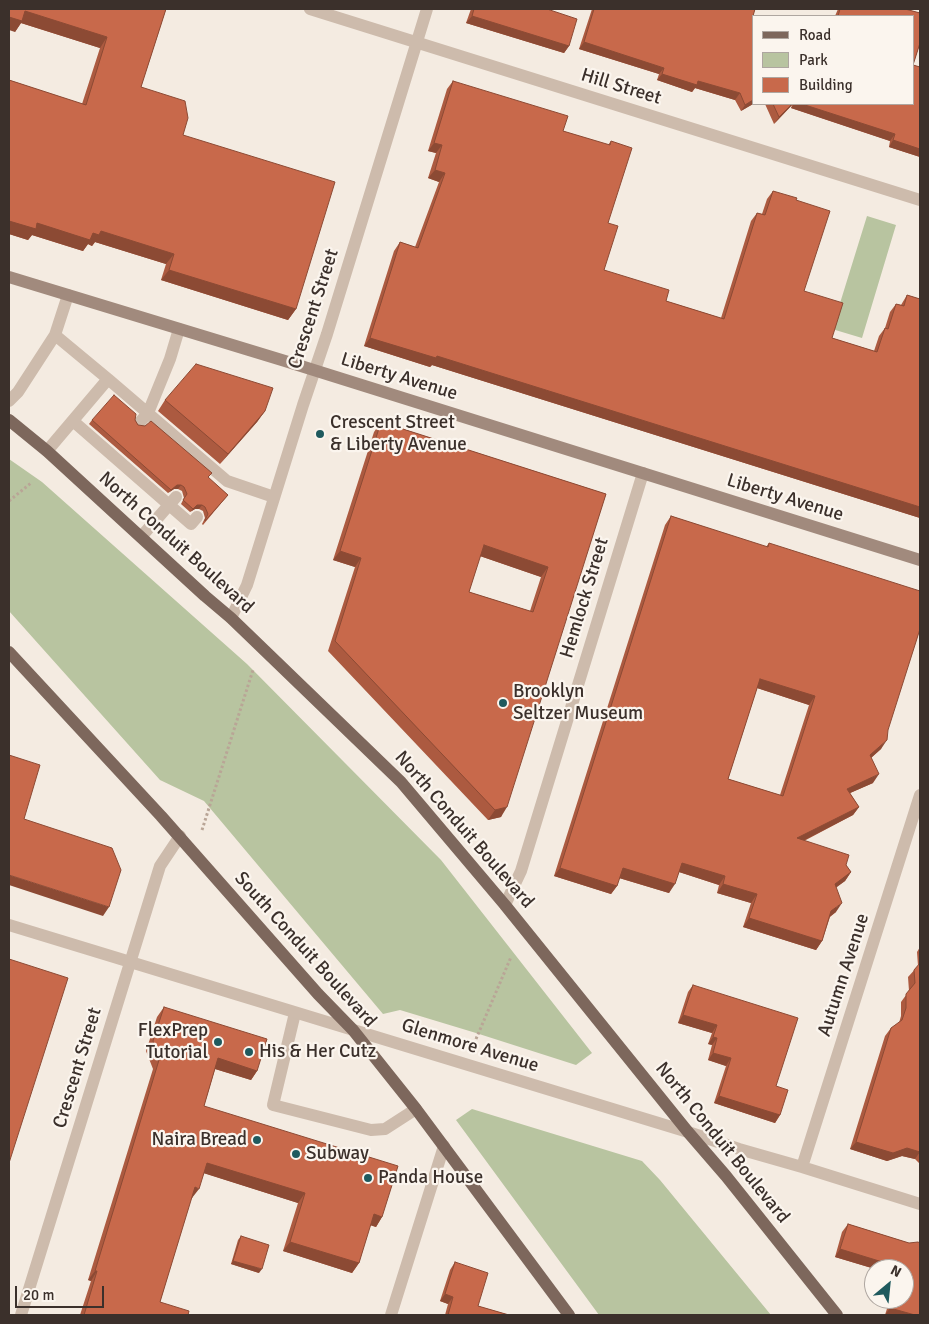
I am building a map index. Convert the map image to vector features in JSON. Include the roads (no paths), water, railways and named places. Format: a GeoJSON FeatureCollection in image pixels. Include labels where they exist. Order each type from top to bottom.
{"type":"FeatureCollection","features":[{"type":"Feature","properties":{"kind":"main road","name":"North Conduit Boulevard"},"geometry":{"type":"LineString","coordinates":[[9,420],[47,451],[231,618],[401,782],[505,905],[837,1315]]}},
{"type":"Feature","properties":{"kind":"main road","name":"South Conduit Boulevard"},"geometry":{"type":"LineString","coordinates":[[9,652],[180,836],[318,994],[353,1030],[416,1109],[569,1315]]}},
{"type":"Feature","properties":{"kind":"street","name":"Hill Street"},"geometry":{"type":"LineString","coordinates":[[310,9],[920,200]]}},
{"type":"Feature","properties":{"kind":"street","name":"Crescent Street"},"geometry":{"type":"LineString","coordinates":[[231,618],[246,585],[327,334],[427,9]]}},
{"type":"Feature","properties":{"kind":"street","name":"Liberty Avenue"},"geometry":{"type":"LineString","coordinates":[[9,277],[314,370],[920,560]]}},
{"type":"Feature","properties":{"kind":"street"},"geometry":{"type":"LineString","coordinates":[[9,401],[18,392],[55,335],[68,295]]}},
{"type":"Feature","properties":{"kind":"street"},"geometry":{"type":"LineString","coordinates":[[144,417],[170,359],[179,329]]}},
{"type":"Feature","properties":{"kind":"street"},"geometry":{"type":"LineString","coordinates":[[55,335],[108,379],[122,399],[223,486],[274,497]]}},
{"type":"Feature","properties":{"kind":"street"},"geometry":{"type":"LineString","coordinates":[[47,451],[108,379]]}},
{"type":"Feature","properties":{"kind":"street"},"geometry":{"type":"LineString","coordinates":[[73,421],[93,432],[145,476],[173,501],[191,524],[197,517]]}},
{"type":"Feature","properties":{"kind":"street","name":"Hemlock Street"},"geometry":{"type":"LineString","coordinates":[[505,905],[521,871],[643,473]]}},
{"type":"Feature","properties":{"kind":"street"},"geometry":{"type":"LineString","coordinates":[[141,537],[173,501]]}},
{"type":"Feature","properties":{"kind":"street","name":"Autumn Avenue"},"geometry":{"type":"LineString","coordinates":[[802,1167],[920,795]]}},
{"type":"Feature","properties":{"kind":"street","name":"Crescent Street"},"geometry":{"type":"LineString","coordinates":[[22,1315],[160,866],[180,836]]}},
{"type":"Feature","properties":{"kind":"street","name":"Glenmore Avenue"},"geometry":{"type":"LineString","coordinates":[[9,925],[920,1204]]}},
{"type":"Feature","properties":{"kind":"street"},"geometry":{"type":"LineString","coordinates":[[295,1012],[273,1105],[371,1130],[385,1129],[416,1109]]}},
{"type":"Feature","properties":{"kind":"street"},"geometry":{"type":"LineString","coordinates":[[391,1315],[444,1146]]}},
{"type":"Feature","properties":{"kind":"place","name":"Crescent Street & Liberty Avenue"},"geometry":{"type":"Point","coordinates":[320,434]}},
{"type":"Feature","properties":{"kind":"place","name":"Brooklyn Seltzer Museum"},"geometry":{"type":"Point","coordinates":[503,703]}},
{"type":"Feature","properties":{"kind":"place","name":"FlexPrep Tutorial"},"geometry":{"type":"Point","coordinates":[218,1042]}},
{"type":"Feature","properties":{"kind":"place","name":"His & Her Cutz"},"geometry":{"type":"Point","coordinates":[249,1052]}},
{"type":"Feature","properties":{"kind":"place","name":"Naira Bread"},"geometry":{"type":"Point","coordinates":[257,1140]}},
{"type":"Feature","properties":{"kind":"place","name":"Subway"},"geometry":{"type":"Point","coordinates":[296,1154]}},
{"type":"Feature","properties":{"kind":"place","name":"Panda House"},"geometry":{"type":"Point","coordinates":[368,1178]}}]}
